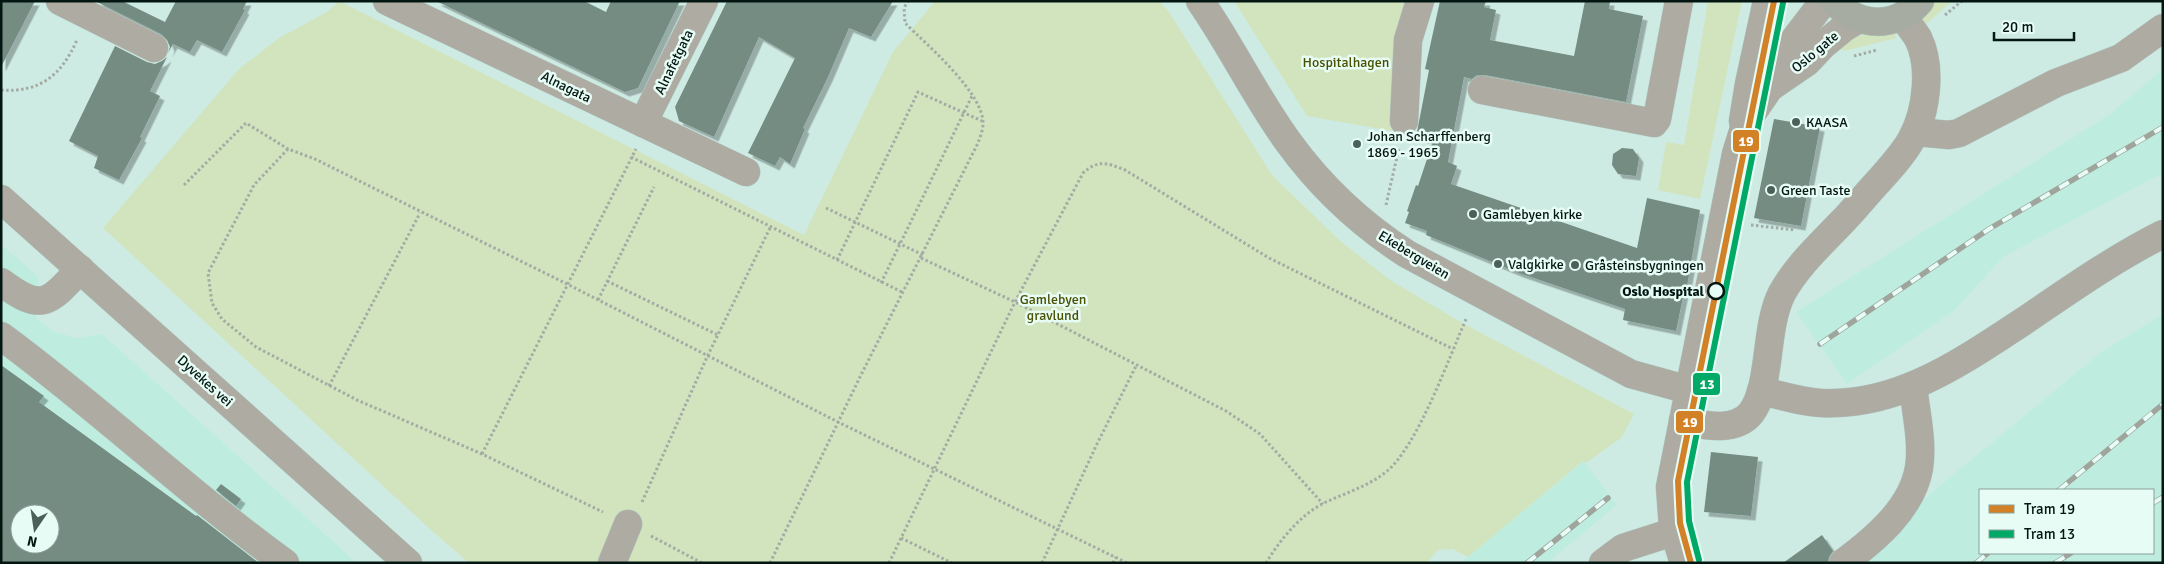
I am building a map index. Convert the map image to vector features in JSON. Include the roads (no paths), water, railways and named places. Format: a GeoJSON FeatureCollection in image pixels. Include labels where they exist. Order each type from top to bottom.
{"type":"FeatureCollection","features":[{"type":"Feature","properties":{"kind":"main road"},"geometry":{"type":"LineString","coordinates":[[1834,1],[1845,11],[1859,19],[1885,22],[1911,9]]}},
{"type":"Feature","properties":{"kind":"street"},"geometry":{"type":"LineString","coordinates":[[60,1],[154,48]]}},
{"type":"Feature","properties":{"kind":"street","name":"Alnagata"},"geometry":{"type":"LineString","coordinates":[[387,1],[746,172]]}},
{"type":"Feature","properties":{"kind":"street","name":"Alnafetgata"},"geometry":{"type":"LineString","coordinates":[[646,125],[704,1]]}},
{"type":"Feature","properties":{"kind":"street","name":"Ekebergveien"},"geometry":{"type":"LineString","coordinates":[[1200,1],[1289,143],[1344,204],[1378,235],[1407,254],[1631,374],[1689,390]]}},
{"type":"Feature","properties":{"kind":"street"},"geometry":{"type":"LineString","coordinates":[[1404,120],[1408,40],[1420,1]]}},
{"type":"Feature","properties":{"kind":"street"},"geometry":{"type":"LineString","coordinates":[[1482,90],[1654,123],[1657,119],[1679,1]]}},
{"type":"Feature","properties":{"kind":"street"},"geometry":{"type":"LineString","coordinates":[[1742,132],[1749,84],[1767,1]]}},
{"type":"Feature","properties":{"kind":"street","name":"Oslo gate"},"geometry":{"type":"LineString","coordinates":[[1684,563],[1673,532],[1670,488],[1742,132],[1754,108],[1770,87],[1788,48],[1824,1]]}},
{"type":"Feature","properties":{"kind":"street"},"geometry":{"type":"LineString","coordinates":[[1683,421],[1709,426],[1731,424],[1742,420],[1751,413],[1761,391],[1771,323],[1776,308],[1791,280],[1823,240],[1902,156],[1916,132],[1925,98],[1926,64],[1911,9]]}},
{"type":"Feature","properties":{"kind":"street","name":"Oslo gate"},"geometry":{"type":"LineString","coordinates":[[1770,87],[1808,62],[1845,27],[1859,19]]}},
{"type":"Feature","properties":{"kind":"street"},"geometry":{"type":"LineString","coordinates":[[1916,132],[1949,135],[1960,133],[2056,83],[2122,58],[2163,28]]}},
{"type":"Feature","properties":{"kind":"street","name":"Dyvekes vei"},"geometry":{"type":"LineString","coordinates":[[1,198],[408,563]]}},
{"type":"Feature","properties":{"kind":"street"},"geometry":{"type":"LineString","coordinates":[[1761,391],[1805,402],[1836,403],[1882,398],[1913,387],[1972,356],[2097,272],[2163,234]]}},
{"type":"Feature","properties":{"kind":"street"},"geometry":{"type":"LineString","coordinates":[[1,282],[24,298],[43,301],[57,294],[80,268]]}},
{"type":"Feature","properties":{"kind":"street"},"geometry":{"type":"LineString","coordinates":[[1,336],[56,377],[242,532],[285,563]]}},
{"type":"Feature","properties":{"kind":"street"},"geometry":{"type":"LineString","coordinates":[[1844,563],[1864,547],[1898,513],[1912,490],[1919,468],[1920,453],[1913,387]]}},
{"type":"Feature","properties":{"kind":"street"},"geometry":{"type":"LineString","coordinates":[[612,563],[630,525]]}},
{"type":"Feature","properties":{"kind":"street"},"geometry":{"type":"LineString","coordinates":[[1603,563],[1622,548],[1673,532]]}},
{"type":"Feature","properties":{"kind":"railway"},"geometry":{"type":"LineString","coordinates":[[1820,344],[1989,229],[2163,127]]}},
{"type":"Feature","properties":{"kind":"railway"},"geometry":{"type":"LineString","coordinates":[[2060,489],[2163,404]]}},
{"type":"Feature","properties":{"kind":"railway"},"geometry":{"type":"LineString","coordinates":[[2154,502],[2163,497]]}},
{"type":"Feature","properties":{"kind":"railway"},"geometry":{"type":"LineString","coordinates":[[1527,563],[1608,498]]}},
{"type":"Feature","properties":{"kind":"railway"},"geometry":{"type":"LineString","coordinates":[[1976,563],[1987,554]]}},
{"type":"Feature","properties":{"kind":"railway"},"geometry":{"type":"LineString","coordinates":[[2055,563],[2069,554]]}},
{"type":"Feature","properties":{"kind":"tram line","name":"19"},"geometry":{"type":"LineString","coordinates":[[1691,563],[1680,523],[1678,481],[1774,1]]}},
{"type":"Feature","properties":{"kind":"tram line","name":"13"},"geometry":{"type":"LineString","coordinates":[[1699,560],[1689,521],[1687,482],[1783,3]]}},
{"type":"Feature","properties":{"kind":"place","name":"KAASA"},"geometry":{"type":"Point","coordinates":[1796,122]}},
{"type":"Feature","properties":{"kind":"place","name":"Johan Scharffenberg 1869 - 1965"},"geometry":{"type":"Point","coordinates":[1357,144]}},
{"type":"Feature","properties":{"kind":"place","name":"Green Taste"},"geometry":{"type":"Point","coordinates":[1771,190]}},
{"type":"Feature","properties":{"kind":"place","name":"Gamlebyen kirke"},"geometry":{"type":"Point","coordinates":[1473,214]}},
{"type":"Feature","properties":{"kind":"place","name":"Valgkirke"},"geometry":{"type":"Point","coordinates":[1498,264]}},
{"type":"Feature","properties":{"kind":"place","name":"Gråsteinsbygningen"},"geometry":{"type":"Point","coordinates":[1575,265]}},
{"type":"Feature","properties":{"kind":"place","name":"Oslo Hospital"},"geometry":{"type":"Point","coordinates":[1716,291]}},
{"type":"Feature","properties":{"kind":"park label","name":"Hospitalhagen"},"geometry":{"type":"Point","coordinates":[1346,62]}},
{"type":"Feature","properties":{"kind":"park label","name":"Gamlebyen gravlund"},"geometry":{"type":"Point","coordinates":[1053,308]}}]}
